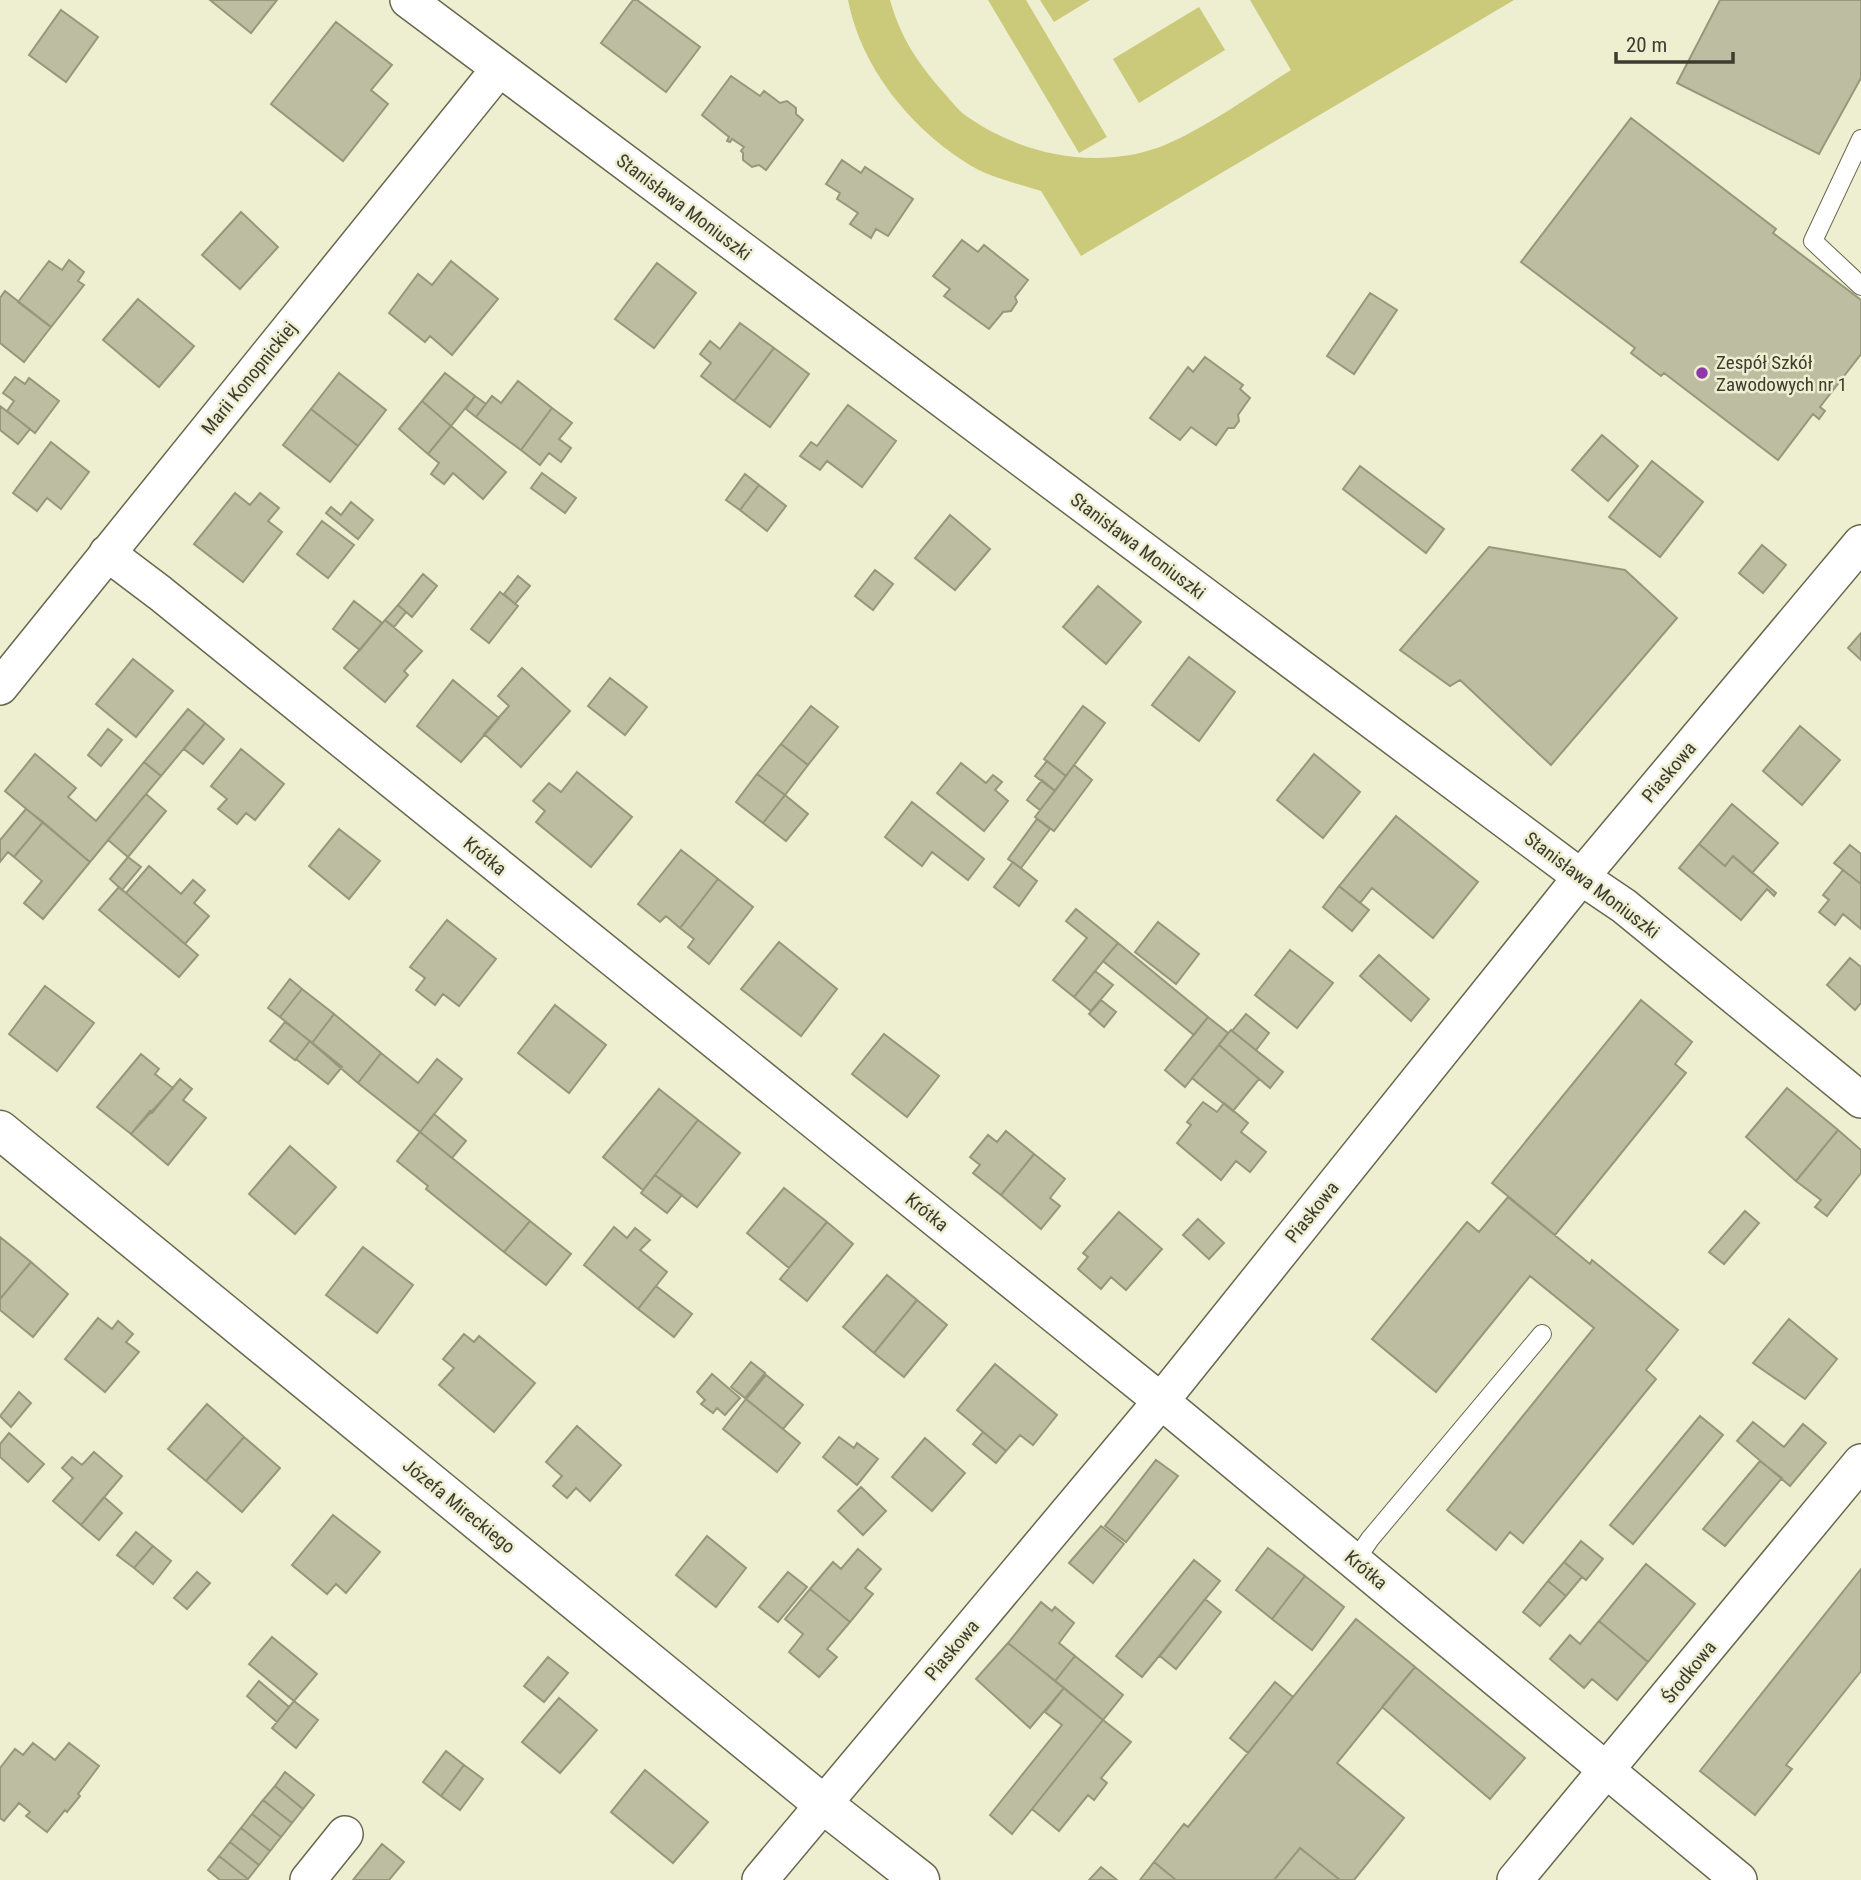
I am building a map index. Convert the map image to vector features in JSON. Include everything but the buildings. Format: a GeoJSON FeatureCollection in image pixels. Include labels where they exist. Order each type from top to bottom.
{"type":"FeatureCollection","features":[{"type":"Feature","properties":{"kind":"street","name":"Stanisława Moniuszki"},"geometry":{"type":"LineString","coordinates":[[408,0],[1581,877],[1624,906],[1861,1100]]}},
{"type":"Feature","properties":{"kind":"street","name":"Marii Konopnickiej"},"geometry":{"type":"LineString","coordinates":[[0,687],[499,69]]}},
{"type":"Feature","properties":{"kind":"street","name":"Piaskowa"},"geometry":{"type":"LineString","coordinates":[[760,1880],[1161,1401],[1581,877],[1861,543]]}},
{"type":"Feature","properties":{"kind":"street","name":"Krótka"},"geometry":{"type":"LineString","coordinates":[[107,553],[1161,1401],[1739,1880]]}},
{"type":"Feature","properties":{"kind":"street","name":"Józefa Mireckiego"},"geometry":{"type":"LineString","coordinates":[[0,1130],[823,1804],[920,1880]]}},
{"type":"Feature","properties":{"kind":"street","name":"Środkowa"},"geometry":{"type":"LineString","coordinates":[[1515,1880],[1861,1462]]}},
{"type":"Feature","properties":{"kind":"street"},"geometry":{"type":"LineString","coordinates":[[308,1880],[345,1833]]}},
{"type":"Feature","properties":{"kind":"lane"},"geometry":{"type":"LineString","coordinates":[[1861,139],[1813,242],[1861,286]]}},
{"type":"Feature","properties":{"kind":"lane"},"geometry":{"type":"LineString","coordinates":[[1355,1561],[1370,1539],[1542,1334]]}},
{"type":"Feature","properties":{"kind":"shaded area"},"geometry":{"type":"Polygon","coordinates":[[[848,0],[890,0],[905,39],[927,73],[960,111],[986,129],[1009,140],[1057,154],[1108,158],[1157,148],[1190,133],[1291,70],[1250,0],[1514,0],[1081,256],[1041,191],[974,167],[944,147],[907,113],[890,93],[864,49],[848,0]]]}},
{"type":"Feature","properties":{"kind":"shaded area"},"geometry":{"type":"Polygon","coordinates":[[[988,0],[1026,0],[1107,137],[1079,153],[988,0]]]}},
{"type":"Feature","properties":{"kind":"shaded area"},"geometry":{"type":"Polygon","coordinates":[[[1040,0],[1090,0],[1054,22],[1040,0]]]}},
{"type":"Feature","properties":{"kind":"shaded area"},"geometry":{"type":"Polygon","coordinates":[[[1199,7],[1225,50],[1139,103],[1113,59],[1199,7]]]}},
{"type":"Feature","properties":{"kind":"place","name":"Zespół Szkół Zawodowych nr 1"},"geometry":{"type":"Point","coordinates":[1702,373]}}]}
